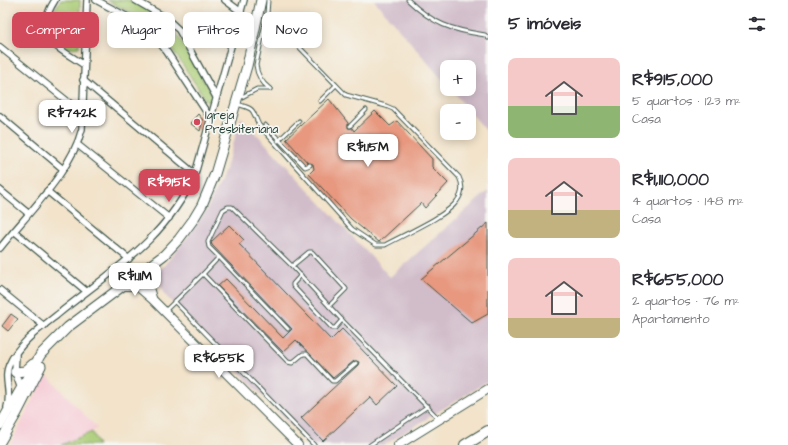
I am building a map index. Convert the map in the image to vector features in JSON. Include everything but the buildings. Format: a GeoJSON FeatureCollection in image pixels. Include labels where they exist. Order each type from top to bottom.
{"type":"FeatureCollection","features":[{"type":"Feature","properties":{"kind":"highway"},"geometry":{"type":"LineString","coordinates":[[465,445],[488,431]]}},
{"type":"Feature","properties":{"kind":"main road"},"geometry":{"type":"LineString","coordinates":[[15,372],[25,371],[68,327],[164,255],[179,239],[202,205],[215,174],[247,66],[261,0]]}},
{"type":"Feature","properties":{"kind":"main road"},"geometry":{"type":"LineString","coordinates":[[257,17],[266,0]]}},
{"type":"Feature","properties":{"kind":"main road"},"geometry":{"type":"LineString","coordinates":[[0,442],[17,413],[50,347]]}},
{"type":"Feature","properties":{"kind":"main road"},"geometry":{"type":"LineString","coordinates":[[1,422],[38,359]]}},
{"type":"Feature","properties":{"kind":"main road"},"geometry":{"type":"LineString","coordinates":[[17,413],[21,389]]}},
{"type":"Feature","properties":{"kind":"street"},"geometry":{"type":"LineString","coordinates":[[55,0],[47,12],[45,21],[45,29],[48,37],[52,42],[84,65]]}},
{"type":"Feature","properties":{"kind":"street"},"geometry":{"type":"LineString","coordinates":[[0,248],[47,191],[78,145],[82,129],[87,0]]}},
{"type":"Feature","properties":{"kind":"street"},"geometry":{"type":"LineString","coordinates":[[96,0],[148,28],[164,48],[211,119]]}},
{"type":"Feature","properties":{"kind":"street"},"geometry":{"type":"LineString","coordinates":[[135,0],[166,18],[179,30],[216,97]]}},
{"type":"Feature","properties":{"kind":"street"},"geometry":{"type":"LineString","coordinates":[[225,0],[241,12],[244,0]]}},
{"type":"Feature","properties":{"kind":"street"},"geometry":{"type":"LineString","coordinates":[[0,47],[82,113]]}},
{"type":"Feature","properties":{"kind":"street"},"geometry":{"type":"LineString","coordinates":[[1,422],[10,397],[7,370],[16,353],[31,336],[143,247],[168,218],[189,188],[195,174],[230,48]]}},
{"type":"Feature","properties":{"kind":"street"},"geometry":{"type":"LineString","coordinates":[[83,80],[195,174]]}},
{"type":"Feature","properties":{"kind":"street"},"geometry":{"type":"LineString","coordinates":[[0,116],[63,169]]}},
{"type":"Feature","properties":{"kind":"street"},"geometry":{"type":"LineString","coordinates":[[78,145],[168,218]]}},
{"type":"Feature","properties":{"kind":"street"},"geometry":{"type":"LineString","coordinates":[[0,190],[28,213]]}},
{"type":"Feature","properties":{"kind":"street"},"geometry":{"type":"LineString","coordinates":[[47,191],[129,258]]}},
{"type":"Feature","properties":{"kind":"street"},"geometry":{"type":"LineString","coordinates":[[14,230],[86,291]]}},
{"type":"Feature","properties":{"kind":"street"},"geometry":{"type":"LineString","coordinates":[[152,263],[146,278],[152,299]]}},
{"type":"Feature","properties":{"kind":"street"},"geometry":{"type":"LineString","coordinates":[[122,286],[137,286],[152,299],[298,445]]}},
{"type":"Feature","properties":{"kind":"street"},"geometry":{"type":"LineString","coordinates":[[0,290],[44,326]]}},
{"type":"Feature","properties":{"kind":"street"},"geometry":{"type":"LineString","coordinates":[[16,353],[15,372],[21,389]]}},
{"type":"Feature","properties":{"kind":"street"},"geometry":{"type":"LineString","coordinates":[[398,445],[488,388]]}},
{"type":"Feature","properties":{"kind":"lane"},"geometry":{"type":"LineString","coordinates":[[266,0],[267,12]]}},
{"type":"Feature","properties":{"kind":"lane"},"geometry":{"type":"LineString","coordinates":[[408,0],[422,14],[436,23],[465,32],[485,35],[488,38]]}},
{"type":"Feature","properties":{"kind":"lane"},"geometry":{"type":"LineString","coordinates":[[485,35],[488,32]]}},
{"type":"Feature","properties":{"kind":"lane"},"geometry":{"type":"LineString","coordinates":[[236,102],[257,89],[270,89],[264,84],[257,72],[256,65],[262,37]]}},
{"type":"Feature","properties":{"kind":"lane"},"geometry":{"type":"LineString","coordinates":[[265,125],[277,142],[352,229],[376,245],[385,245],[447,211],[457,201],[461,193],[462,183],[459,177],[393,109],[346,95],[300,48]]}},
{"type":"Feature","properties":{"kind":"lane"},"geometry":{"type":"LineString","coordinates":[[320,101],[336,85]]}},
{"type":"Feature","properties":{"kind":"lane"},"geometry":{"type":"LineString","coordinates":[[236,102],[251,108],[254,111],[258,125],[305,167],[310,165]]}},
{"type":"Feature","properties":{"kind":"lane"},"geometry":{"type":"LineString","coordinates":[[350,126],[366,110]]}},
{"type":"Feature","properties":{"kind":"lane"},"geometry":{"type":"LineString","coordinates":[[277,142],[300,121]]}},
{"type":"Feature","properties":{"kind":"lane"},"geometry":{"type":"LineString","coordinates":[[288,329],[209,247],[208,242],[222,210],[232,207],[301,275],[342,320],[428,406],[439,419]]}},
{"type":"Feature","properties":{"kind":"lane"},"geometry":{"type":"LineString","coordinates":[[292,266],[310,252],[322,262],[346,289],[329,306]]}},
{"type":"Feature","properties":{"kind":"lane"},"geometry":{"type":"LineString","coordinates":[[165,311],[219,257]]}},
{"type":"Feature","properties":{"kind":"lane"},"geometry":{"type":"LineString","coordinates":[[203,274],[288,362],[292,362],[303,354],[307,354],[332,381],[335,381],[356,363]]}},
{"type":"Feature","properties":{"kind":"lane"},"geometry":{"type":"LineString","coordinates":[[301,275],[293,286],[332,328],[335,328],[342,320]]}},
{"type":"Feature","properties":{"kind":"lane"},"geometry":{"type":"LineString","coordinates":[[174,302],[314,445]]}},
{"type":"Feature","properties":{"kind":"lane"},"geometry":{"type":"LineString","coordinates":[[370,445],[428,406]]}},
{"type":"Feature","properties":{"kind":"shaded area"},"geometry":{"type":"Polygon","coordinates":[[[374,0],[488,0],[488,133],[476,119],[476,104],[464,104],[457,96],[476,96],[476,60],[440,60],[440,77],[374,0]]]}},
{"type":"Feature","properties":{"kind":"shaded area"},"geometry":{"type":"Polygon","coordinates":[[[241,117],[390,277],[488,191],[488,381],[384,445],[310,445],[164,294],[157,274],[186,239],[206,211],[226,168],[241,117]]]}},
{"type":"Feature","properties":{"kind":"shaded area"},"geometry":{"type":"Polygon","coordinates":[[[46,374],[97,428],[92,432],[62,445],[10,445],[46,374]]]}},
{"type":"Feature","properties":{"kind":"green space"},"geometry":{"type":"Polygon","coordinates":[[[61,0],[80,0],[80,12],[54,12],[61,0]]]}},
{"type":"Feature","properties":{"kind":"green space"},"geometry":{"type":"Polygon","coordinates":[[[107,0],[132,0],[152,12],[129,12],[107,0]]]}},
{"type":"Feature","properties":{"kind":"green space"},"geometry":{"type":"Polygon","coordinates":[[[175,32],[183,44],[183,48],[185,48],[213,96],[208,103],[172,48],[175,48],[175,32]]]}},
{"type":"Feature","properties":{"kind":"green space"},"geometry":{"type":"Polygon","coordinates":[[[92,432],[98,445],[61,445],[92,432]]]}},
{"type":"Feature","properties":{"kind":"place","name":"Igreja Presbiteriana"},"geometry":{"type":"Point","coordinates":[197,122]}}]}
